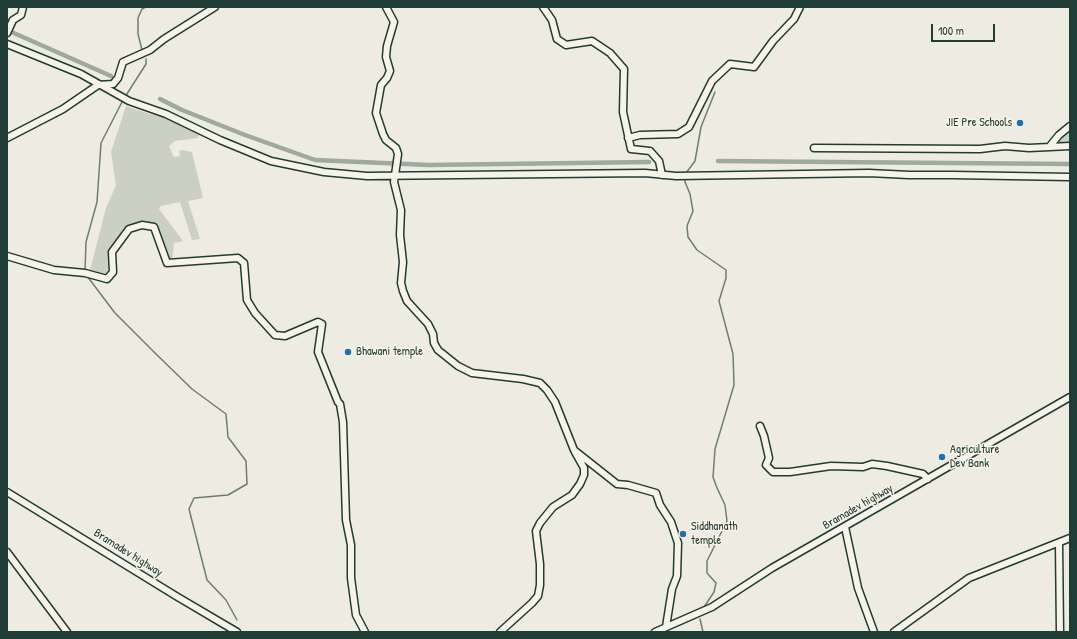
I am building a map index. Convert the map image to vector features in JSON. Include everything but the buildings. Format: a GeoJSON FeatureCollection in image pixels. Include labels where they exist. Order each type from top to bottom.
{"type":"FeatureCollection","features":[{"type":"Feature","properties":{"kind":"street"},"geometry":{"type":"LineString","coordinates":[[7,33],[10,21],[21,15],[23,7]]}},
{"type":"Feature","properties":{"kind":"street"},"geometry":{"type":"LineString","coordinates":[[7,138],[63,109],[98,85],[113,84],[118,78],[123,62],[150,50],[164,39],[215,7]]}},
{"type":"Feature","properties":{"kind":"street"},"geometry":{"type":"LineString","coordinates":[[386,7],[394,22],[386,56],[390,71],[387,78],[381,85],[376,113],[386,140],[396,148],[398,154],[394,182],[401,210],[400,235],[403,262],[402,291],[407,301],[428,324],[433,334],[434,343],[438,350],[458,366],[472,373],[523,379],[540,383],[548,390],[555,402],[574,450],[584,468],[584,475],[580,484],[572,495],[553,507],[540,523],[536,531],[540,564],[540,585],[538,596],[500,632]]}},
{"type":"Feature","properties":{"kind":"street"},"geometry":{"type":"LineString","coordinates":[[543,7],[552,20],[557,39],[566,45],[592,41],[610,53],[624,69],[623,112],[631,149],[650,151],[659,161],[662,175]]}},
{"type":"Feature","properties":{"kind":"street"},"geometry":{"type":"LineString","coordinates":[[628,138],[640,135],[678,134],[689,127],[712,81],[730,64],[754,67],[794,19],[800,7]]}},
{"type":"Feature","properties":{"kind":"street"},"geometry":{"type":"LineString","coordinates":[[7,44],[81,74],[98,85],[129,101],[166,114],[220,140],[271,161],[324,172],[367,176],[645,173],[676,176],[869,173],[909,175],[1070,177]]}},
{"type":"Feature","properties":{"kind":"street"},"geometry":{"type":"LineString","coordinates":[[1050,146],[1059,135],[1070,126]]}},
{"type":"Feature","properties":{"kind":"street"},"geometry":{"type":"LineString","coordinates":[[814,148],[980,149],[1005,146],[1029,148],[1070,146]]}},
{"type":"Feature","properties":{"kind":"street"},"geometry":{"type":"LineString","coordinates":[[7,256],[54,270],[85,273],[108,279],[114,272],[112,252],[129,229],[142,225],[154,227],[167,263],[238,258],[244,263],[247,300],[255,313],[275,335],[285,336],[318,322],[322,324],[318,352],[340,404],[346,520],[352,546],[351,578],[356,615],[366,632]]}},
{"type":"Feature","properties":{"kind":"street","name":"Bramadev highway"},"geometry":{"type":"LineString","coordinates":[[655,632],[712,607],[772,568],[1070,397]]}},
{"type":"Feature","properties":{"kind":"street"},"geometry":{"type":"LineString","coordinates":[[760,426],[769,458],[766,465],[773,472],[790,472],[831,466],[863,467],[872,464],[923,474],[928,479]]}},
{"type":"Feature","properties":{"kind":"street"},"geometry":{"type":"LineString","coordinates":[[574,450],[618,484],[628,485],[656,493],[660,505],[671,522],[678,543],[677,576],[672,589],[666,627]]}},
{"type":"Feature","properties":{"kind":"street","name":"Bramadev highway"},"geometry":{"type":"LineString","coordinates":[[7,492],[237,632]]}},
{"type":"Feature","properties":{"kind":"street"},"geometry":{"type":"LineString","coordinates":[[845,526],[858,588],[874,632]]}},
{"type":"Feature","properties":{"kind":"street"},"geometry":{"type":"LineString","coordinates":[[894,632],[970,578],[1070,538]]}},
{"type":"Feature","properties":{"kind":"street"},"geometry":{"type":"LineString","coordinates":[[1059,543],[1060,632]]}},
{"type":"Feature","properties":{"kind":"street"},"geometry":{"type":"LineString","coordinates":[[7,552],[67,632]]}},
{"type":"Feature","properties":{"kind":"shaded area"},"geometry":{"type":"Polygon","coordinates":[[[126,106],[171,119],[199,133],[198,138],[175,141],[169,146],[174,157],[180,156],[179,151],[182,150],[192,152],[203,198],[188,201],[200,239],[192,240],[180,202],[161,206],[159,209],[183,241],[174,243],[172,262],[167,262],[155,226],[129,226],[123,229],[111,248],[109,268],[104,276],[90,270],[106,208],[116,185],[111,152],[126,106]]]}},
{"type":"Feature","properties":{"kind":"shaded area"},"geometry":{"type":"Polygon","coordinates":[[[1070,127],[1070,144],[1053,144],[1070,127]]]}},
{"type":"Feature","properties":{"kind":"waterway"},"geometry":{"type":"LineString","coordinates":[[142,50],[138,34],[138,18],[142,9],[146,7]]}},
{"type":"Feature","properties":{"kind":"waterway"},"geometry":{"type":"LineString","coordinates":[[7,30],[111,76]]}},
{"type":"Feature","properties":{"kind":"waterway"},"geometry":{"type":"LineString","coordinates":[[125,97],[146,64],[146,59]]}},
{"type":"Feature","properties":{"kind":"waterway"},"geometry":{"type":"LineString","coordinates":[[686,173],[695,161],[701,127],[715,92]]}},
{"type":"Feature","properties":{"kind":"waterway"},"geometry":{"type":"LineString","coordinates":[[160,99],[182,110],[245,135],[315,160],[429,165],[649,162]]}},
{"type":"Feature","properties":{"kind":"waterway"},"geometry":{"type":"LineString","coordinates":[[85,271],[86,242],[97,202],[101,143],[123,100]]}},
{"type":"Feature","properties":{"kind":"waterway"},"geometry":{"type":"LineString","coordinates":[[718,161],[1070,164]]}},
{"type":"Feature","properties":{"kind":"waterway"},"geometry":{"type":"LineString","coordinates":[[685,177],[693,211],[687,226],[688,237],[697,250],[726,270],[726,278],[719,301],[733,354],[734,385],[715,449],[713,477],[725,505],[727,521],[707,561],[707,573],[716,583],[714,592],[704,607]]}},
{"type":"Feature","properties":{"kind":"waterway"},"geometry":{"type":"LineString","coordinates":[[87,276],[115,313],[156,354],[192,389],[226,414],[228,437],[246,461],[247,484],[228,495],[194,498],[189,509],[207,580],[226,600],[237,620]]}},
{"type":"Feature","properties":{"kind":"waterway"},"geometry":{"type":"LineString","coordinates":[[700,619],[703,632]]}},
{"type":"Feature","properties":{"kind":"place","name":"JIE Pre Schools"},"geometry":{"type":"Point","coordinates":[1020,123]}},
{"type":"Feature","properties":{"kind":"place","name":"Bhawani temple"},"geometry":{"type":"Point","coordinates":[348,352]}},
{"type":"Feature","properties":{"kind":"place","name":"Agriculture Dev Bank"},"geometry":{"type":"Point","coordinates":[942,457]}},
{"type":"Feature","properties":{"kind":"place","name":"Siddhanath temple"},"geometry":{"type":"Point","coordinates":[683,534]}}]}
